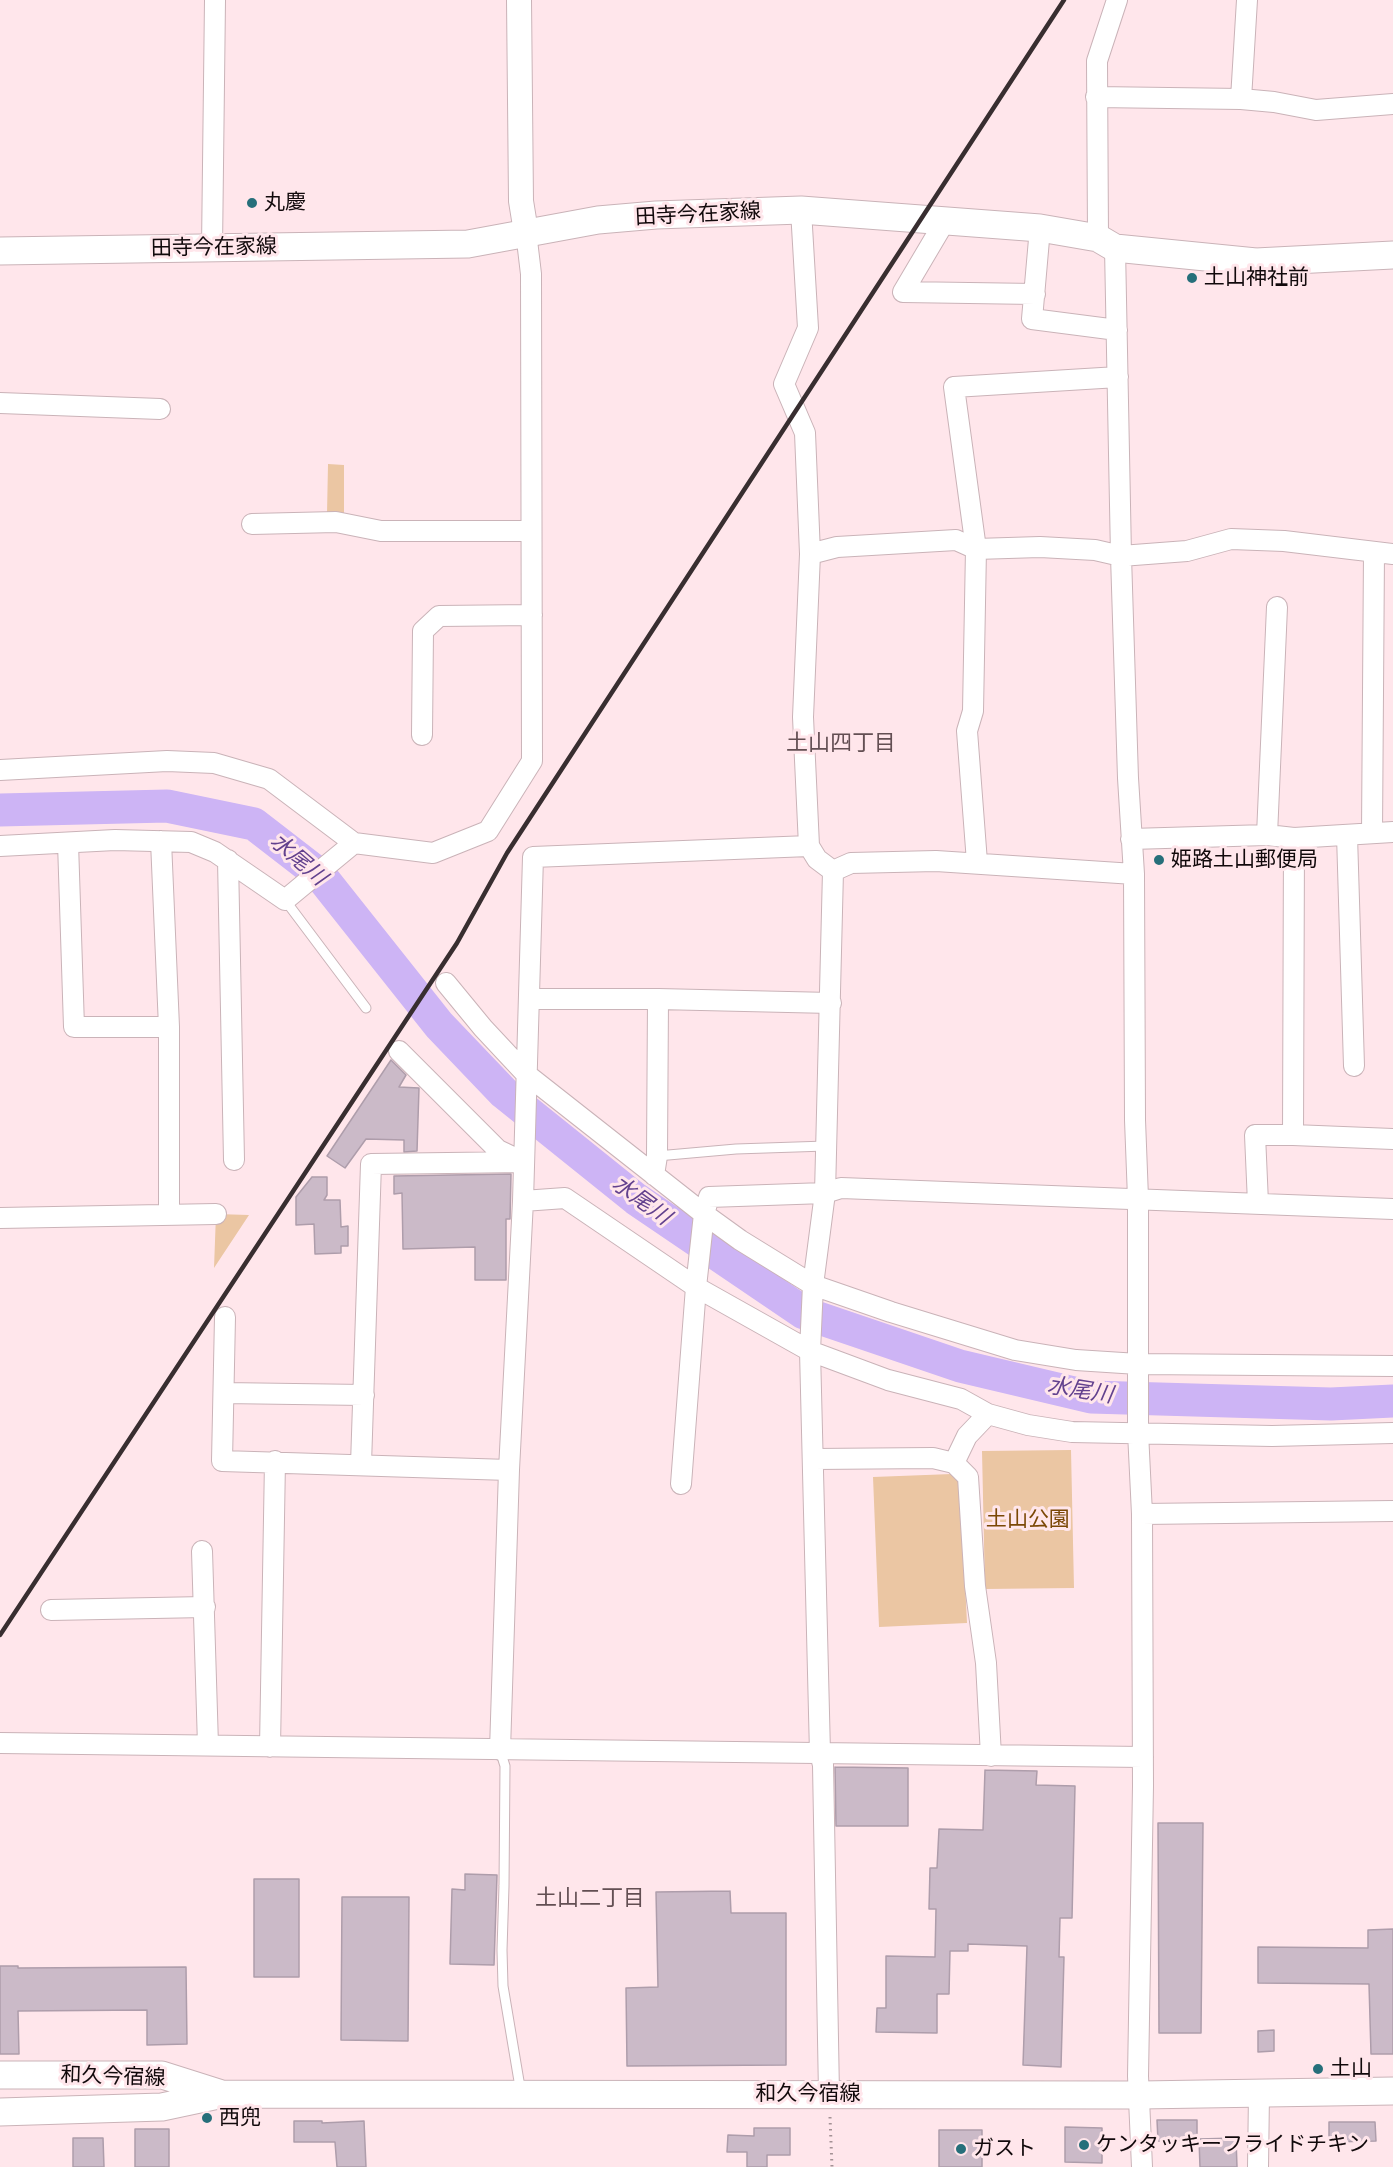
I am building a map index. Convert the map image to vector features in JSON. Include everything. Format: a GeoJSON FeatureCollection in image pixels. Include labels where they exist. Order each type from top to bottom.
{"type":"FeatureCollection","features":[{"type":"Feature","properties":{"kind":"main road","name":"田寺今在家線"},"geometry":{"type":"LineString","coordinates":[[0,251],[468,244],[598,220],[656,215],[801,210],[1040,228],[1107,243],[1256,262],[1393,255]]}},
{"type":"Feature","properties":{"kind":"main road","name":"和久今宿線"},"geometry":{"type":"LineString","coordinates":[[0,2075],[162,2075],[223,2094]]}},
{"type":"Feature","properties":{"kind":"main road","name":"和久今宿線"},"geometry":{"type":"LineString","coordinates":[[0,2112],[162,2107],[223,2094],[1140,2095],[1393,2091]]}},
{"type":"Feature","properties":{"kind":"street"},"geometry":{"type":"LineString","coordinates":[[212,248],[215,0]]}},
{"type":"Feature","properties":{"kind":"street"},"geometry":{"type":"LineString","coordinates":[[0,770],[167,761],[214,763],[269,780],[354,843],[433,853],[488,831],[532,761],[531,274],[521,201],[519,0]]}},
{"type":"Feature","properties":{"kind":"street"},"geometry":{"type":"LineString","coordinates":[[1117,0],[1096,61],[1096,97],[1107,243],[1117,330],[1121,556],[1134,874],[1138,1432],[1142,1514],[1143,1757],[1138,2076],[1142,2167]]}},
{"type":"Feature","properties":{"kind":"street"},"geometry":{"type":"LineString","coordinates":[[1241,99],[1247,0]]}},
{"type":"Feature","properties":{"kind":"street"},"geometry":{"type":"LineString","coordinates":[[1096,97],[1241,99],[1274,102],[1316,110],[1393,104]]}},
{"type":"Feature","properties":{"kind":"street"},"geometry":{"type":"LineString","coordinates":[[801,210],[808,328],[784,384],[805,433],[810,554],[803,717],[809,846],[817,859],[833,871]]}},
{"type":"Feature","properties":{"kind":"street"},"geometry":{"type":"LineString","coordinates":[[945,221],[903,292],[1035,294]]}},
{"type":"Feature","properties":{"kind":"street"},"geometry":{"type":"LineString","coordinates":[[1040,228],[1032,319],[1117,330]]}},
{"type":"Feature","properties":{"kind":"street"},"geometry":{"type":"LineString","coordinates":[[977,862],[967,730],[974,711],[976,549],[954,387],[1118,377]]}},
{"type":"Feature","properties":{"kind":"street"},"geometry":{"type":"LineString","coordinates":[[0,404],[160,410]]}},
{"type":"Feature","properties":{"kind":"street"},"geometry":{"type":"LineString","coordinates":[[252,524],[336,522],[381,531],[531,531]]}},
{"type":"Feature","properties":{"kind":"street"},"geometry":{"type":"LineString","coordinates":[[810,554],[837,547],[956,540],[976,549],[1040,547],[1095,550],[1121,556],[1187,550],[1231,539],[1284,541],[1383,553],[1372,833]]}},
{"type":"Feature","properties":{"kind":"street"},"geometry":{"type":"LineString","coordinates":[[1267,835],[1277,607]]}},
{"type":"Feature","properties":{"kind":"street"},"geometry":{"type":"LineString","coordinates":[[422,735],[423,631],[439,616],[532,615]]}},
{"type":"Feature","properties":{"kind":"street"},"geometry":{"type":"LineString","coordinates":[[1131,839],[1267,835],[1294,838],[1393,832]]}},
{"type":"Feature","properties":{"kind":"street"},"geometry":{"type":"LineString","coordinates":[[1347,835],[1354,1066]]}},
{"type":"Feature","properties":{"kind":"street"},"geometry":{"type":"LineString","coordinates":[[1293,1135],[1294,838]]}},
{"type":"Feature","properties":{"kind":"street"},"geometry":{"type":"LineString","coordinates":[[0,846],[115,840],[191,842],[228,860],[285,900],[354,843]]}},
{"type":"Feature","properties":{"kind":"street"},"geometry":{"type":"LineString","coordinates":[[161,841],[169,1027],[169,1214]]}},
{"type":"Feature","properties":{"kind":"street"},"geometry":{"type":"LineString","coordinates":[[68,843],[74,1027],[169,1027]]}},
{"type":"Feature","properties":{"kind":"street"},"geometry":{"type":"LineString","coordinates":[[500,1750],[509,1470],[523,1201],[533,857],[809,846]]}},
{"type":"Feature","properties":{"kind":"street"},"geometry":{"type":"LineString","coordinates":[[228,860],[234,1160]]}},
{"type":"Feature","properties":{"kind":"street"},"geometry":{"type":"LineString","coordinates":[[833,871],[851,864],[936,861],[1134,874]]}},
{"type":"Feature","properties":{"kind":"street"},"geometry":{"type":"LineString","coordinates":[[829,2094],[823,1765],[820,1753],[810,1350],[813,1285],[825,1193],[833,871]]}},
{"type":"Feature","properties":{"kind":"street"},"geometry":{"type":"LineString","coordinates":[[446,983],[483,1028],[526,1074],[656,1166],[704,1214],[740,1240],[813,1285],[891,1312],[1015,1350],[1076,1360],[1138,1364],[1393,1366]]}},
{"type":"Feature","properties":{"kind":"street"},"geometry":{"type":"LineString","coordinates":[[529,999],[831,1003]]}},
{"type":"Feature","properties":{"kind":"street"},"geometry":{"type":"LineString","coordinates":[[656,1166],[658,999]]}},
{"type":"Feature","properties":{"kind":"street"},"geometry":{"type":"LineString","coordinates":[[399,1051],[498,1150],[524,1162]]}},
{"type":"Feature","properties":{"kind":"street"},"geometry":{"type":"LineString","coordinates":[[1258,1203],[1256,1135],[1393,1139]]}},
{"type":"Feature","properties":{"kind":"street"},"geometry":{"type":"LineString","coordinates":[[361,1464],[371,1164],[524,1162]]}},
{"type":"Feature","properties":{"kind":"street"},"geometry":{"type":"LineString","coordinates":[[681,1484],[696,1287],[704,1214],[709,1197],[825,1193],[841,1188],[1393,1209]]}},
{"type":"Feature","properties":{"kind":"street"},"geometry":{"type":"LineString","coordinates":[[523,1201],[565,1198],[696,1287],[810,1350],[888,1380],[961,1399],[988,1414],[1028,1425],[1072,1432],[1272,1436],[1393,1433]]}},
{"type":"Feature","properties":{"kind":"street"},"geometry":{"type":"LineString","coordinates":[[0,1218],[216,1214]]}},
{"type":"Feature","properties":{"kind":"street"},"geometry":{"type":"LineString","coordinates":[[225,1317],[222,1461],[509,1470]]}},
{"type":"Feature","properties":{"kind":"street"},"geometry":{"type":"LineString","coordinates":[[224,1393],[364,1395]]}},
{"type":"Feature","properties":{"kind":"street"},"geometry":{"type":"LineString","coordinates":[[954,1463],[967,1436],[988,1414]]}},
{"type":"Feature","properties":{"kind":"street"},"geometry":{"type":"LineString","coordinates":[[814,1459],[933,1458],[954,1463],[968,1477],[975,1586],[986,1664],[991,1756]]}},
{"type":"Feature","properties":{"kind":"street"},"geometry":{"type":"LineString","coordinates":[[270,1747],[275,1461]]}},
{"type":"Feature","properties":{"kind":"street"},"geometry":{"type":"LineString","coordinates":[[1142,1514],[1393,1511]]}},
{"type":"Feature","properties":{"kind":"street"},"geometry":{"type":"LineString","coordinates":[[202,1551],[207,1745]]}},
{"type":"Feature","properties":{"kind":"street"},"geometry":{"type":"LineString","coordinates":[[51,1610],[205,1607]]}},
{"type":"Feature","properties":{"kind":"street"},"geometry":{"type":"LineString","coordinates":[[0,1743],[1143,1757]]}},
{"type":"Feature","properties":{"kind":"street"},"geometry":{"type":"LineString","coordinates":[[1258,2167],[1259,2093]]}},
{"type":"Feature","properties":{"kind":"lane"},"geometry":{"type":"LineString","coordinates":[[285,900],[366,1008]]}},
{"type":"Feature","properties":{"kind":"lane"},"geometry":{"type":"LineString","coordinates":[[656,1166],[736,1149],[826,1146]]}},
{"type":"Feature","properties":{"kind":"lane"},"geometry":{"type":"LineString","coordinates":[[500,1750],[505,1766],[503,1986],[522,2094]]}},
{"type":"Feature","properties":{"kind":"path"},"geometry":{"type":"LineString","coordinates":[[829,2094],[832,2167]]}},
{"type":"Feature","properties":{"kind":"green space"},"geometry":{"type":"Polygon","coordinates":[[[328,464],[344,465],[344,514],[327,514],[328,464]]]}},
{"type":"Feature","properties":{"kind":"green space"},"geometry":{"type":"Polygon","coordinates":[[[216,1214],[249,1215],[214,1268],[216,1214]]]}},
{"type":"Feature","properties":{"kind":"green space","name":"土山公園"},"geometry":{"type":"Polygon","coordinates":[[[1071,1450],[1074,1588],[985,1589],[982,1451],[1071,1450]]]}},
{"type":"Feature","properties":{"kind":"green space"},"geometry":{"type":"Polygon","coordinates":[[[952,1474],[960,1483],[967,1623],[879,1627],[873,1477],[952,1474]]]}},
{"type":"Feature","properties":{"kind":"building"},"geometry":{"type":"Polygon","coordinates":[[[391,1060],[406,1075],[399,1087],[419,1088],[417,1151],[404,1152],[404,1140],[366,1139],[345,1168],[327,1156],[391,1060]]]}},
{"type":"Feature","properties":{"kind":"building"},"geometry":{"type":"Polygon","coordinates":[[[511,1174],[510,1219],[506,1219],[506,1280],[475,1280],[475,1247],[403,1249],[402,1193],[394,1194],[394,1176],[511,1174]]]}},
{"type":"Feature","properties":{"kind":"building"},"geometry":{"type":"Polygon","coordinates":[[[312,1177],[327,1177],[327,1195],[324,1200],[340,1200],[341,1227],[348,1226],[348,1246],[341,1246],[341,1253],[315,1254],[314,1224],[296,1225],[296,1197],[312,1177]]]}},
{"type":"Feature","properties":{"kind":"building"},"geometry":{"type":"Polygon","coordinates":[[[835,1767],[908,1768],[908,1826],[836,1826],[835,1767]]]}},
{"type":"Feature","properties":{"kind":"building"},"geometry":{"type":"Polygon","coordinates":[[[985,1770],[1037,1771],[1036,1785],[1075,1786],[1072,1918],[1060,1918],[1059,1957],[1064,1957],[1061,2067],[1023,2065],[1027,1946],[968,1944],[968,1951],[950,1951],[949,1994],[937,1994],[937,2033],[876,2032],[877,2008],[886,2008],[886,1956],[935,1957],[936,1909],[929,1909],[930,1868],[937,1868],[939,1829],[983,1830],[985,1770]]]}},
{"type":"Feature","properties":{"kind":"building"},"geometry":{"type":"Polygon","coordinates":[[[1158,1823],[1203,1823],[1201,2033],[1159,2033],[1158,1823]]]}},
{"type":"Feature","properties":{"kind":"building"},"geometry":{"type":"Polygon","coordinates":[[[465,1874],[497,1875],[494,1965],[450,1964],[452,1889],[465,1890],[465,1874]]]}},
{"type":"Feature","properties":{"kind":"building"},"geometry":{"type":"Polygon","coordinates":[[[254,1879],[299,1879],[299,1977],[254,1977],[254,1879]]]}},
{"type":"Feature","properties":{"kind":"building"},"geometry":{"type":"Polygon","coordinates":[[[730,1891],[731,1913],[786,1913],[786,2065],[627,2066],[626,1988],[658,1987],[656,1892],[730,1891]]]}},
{"type":"Feature","properties":{"kind":"building"},"geometry":{"type":"Polygon","coordinates":[[[342,1897],[409,1897],[408,2041],[341,2040],[342,1897]]]}},
{"type":"Feature","properties":{"kind":"building"},"geometry":{"type":"Polygon","coordinates":[[[1393,1929],[1393,2054],[1371,2054],[1369,1984],[1258,1983],[1258,1947],[1368,1948],[1368,1930],[1393,1929]]]}},
{"type":"Feature","properties":{"kind":"building"},"geometry":{"type":"Polygon","coordinates":[[[0,1966],[18,1966],[18,1968],[186,1967],[187,2044],[147,2045],[147,2010],[18,2011],[19,2054],[0,2054],[0,1966]]]}},
{"type":"Feature","properties":{"kind":"building"},"geometry":{"type":"Polygon","coordinates":[[[1274,2030],[1274,2051],[1258,2052],[1258,2031],[1274,2030]]]}},
{"type":"Feature","properties":{"kind":"building"},"geometry":{"type":"Polygon","coordinates":[[[1157,2120],[1197,2120],[1197,2140],[1158,2141],[1157,2120]]]}},
{"type":"Feature","properties":{"kind":"building"},"geometry":{"type":"Polygon","coordinates":[[[294,2121],[322,2121],[322,2123],[364,2121],[366,2167],[337,2167],[335,2142],[294,2142],[294,2121]]]}},
{"type":"Feature","properties":{"kind":"building"},"geometry":{"type":"Polygon","coordinates":[[[1329,2122],[1375,2122],[1376,2141],[1329,2142],[1329,2122]]]}},
{"type":"Feature","properties":{"kind":"building","name":"ケンタッキーフライドチキン"},"geometry":{"type":"Polygon","coordinates":[[[1065,2127],[1102,2128],[1102,2163],[1065,2162],[1065,2127]]]}},
{"type":"Feature","properties":{"kind":"building"},"geometry":{"type":"Polygon","coordinates":[[[754,2128],[790,2128],[790,2155],[767,2155],[767,2167],[747,2167],[747,2152],[727,2152],[728,2135],[754,2136],[754,2128]]]}},
{"type":"Feature","properties":{"kind":"building"},"geometry":{"type":"Polygon","coordinates":[[[135,2129],[169,2129],[169,2167],[135,2167],[135,2129]]]}},
{"type":"Feature","properties":{"kind":"building","name":"ガスト"},"geometry":{"type":"Polygon","coordinates":[[[939,2130],[982,2130],[982,2167],[939,2167],[939,2130]]]}},
{"type":"Feature","properties":{"kind":"building"},"geometry":{"type":"Polygon","coordinates":[[[73,2138],[103,2138],[104,2167],[73,2167],[73,2138]]]}},
{"type":"Feature","properties":{"kind":"building"},"geometry":{"type":"Polygon","coordinates":[[[1236,2138],[1237,2167],[1200,2167],[1199,2139],[1236,2138]]]}},
{"type":"Feature","properties":{"kind":"waterway","name":"水尾川"},"geometry":{"type":"LineString","coordinates":[[0,810],[167,806],[254,824],[320,875],[439,1025],[504,1093],[636,1199],[804,1313],[960,1366],[1091,1397],[1331,1404],[1393,1401]]}},
{"type":"Feature","properties":{"kind":"railway"},"geometry":{"type":"LineString","coordinates":[[0,1635],[457,943],[507,853],[1064,0]]}},
{"type":"Feature","properties":{"kind":"place","name":"丸慶"},"geometry":{"type":"Point","coordinates":[252,203]}},
{"type":"Feature","properties":{"kind":"place","name":"土山神社前"},"geometry":{"type":"Point","coordinates":[1192,278]}},
{"type":"Feature","properties":{"kind":"place","name":"姫路土山郵便局"},"geometry":{"type":"Point","coordinates":[1159,860]}},
{"type":"Feature","properties":{"kind":"place","name":"土山"},"geometry":{"type":"Point","coordinates":[1318,2069]}},
{"type":"Feature","properties":{"kind":"place","name":"西兜"},"geometry":{"type":"Point","coordinates":[207,2118]}},
{"type":"Feature","properties":{"kind":"place","name":"ケンタッキーフライドチキン"},"geometry":{"type":"Point","coordinates":[1084,2145]}},
{"type":"Feature","properties":{"kind":"place","name":"ガスト"},"geometry":{"type":"Point","coordinates":[961,2149]}},
{"type":"Feature","properties":{"kind":"district","name":"土山四丁目"},"geometry":{"type":"Point","coordinates":[841,744]}},
{"type":"Feature","properties":{"kind":"district","name":"土山二丁目"},"geometry":{"type":"Point","coordinates":[590,1899]}}]}
